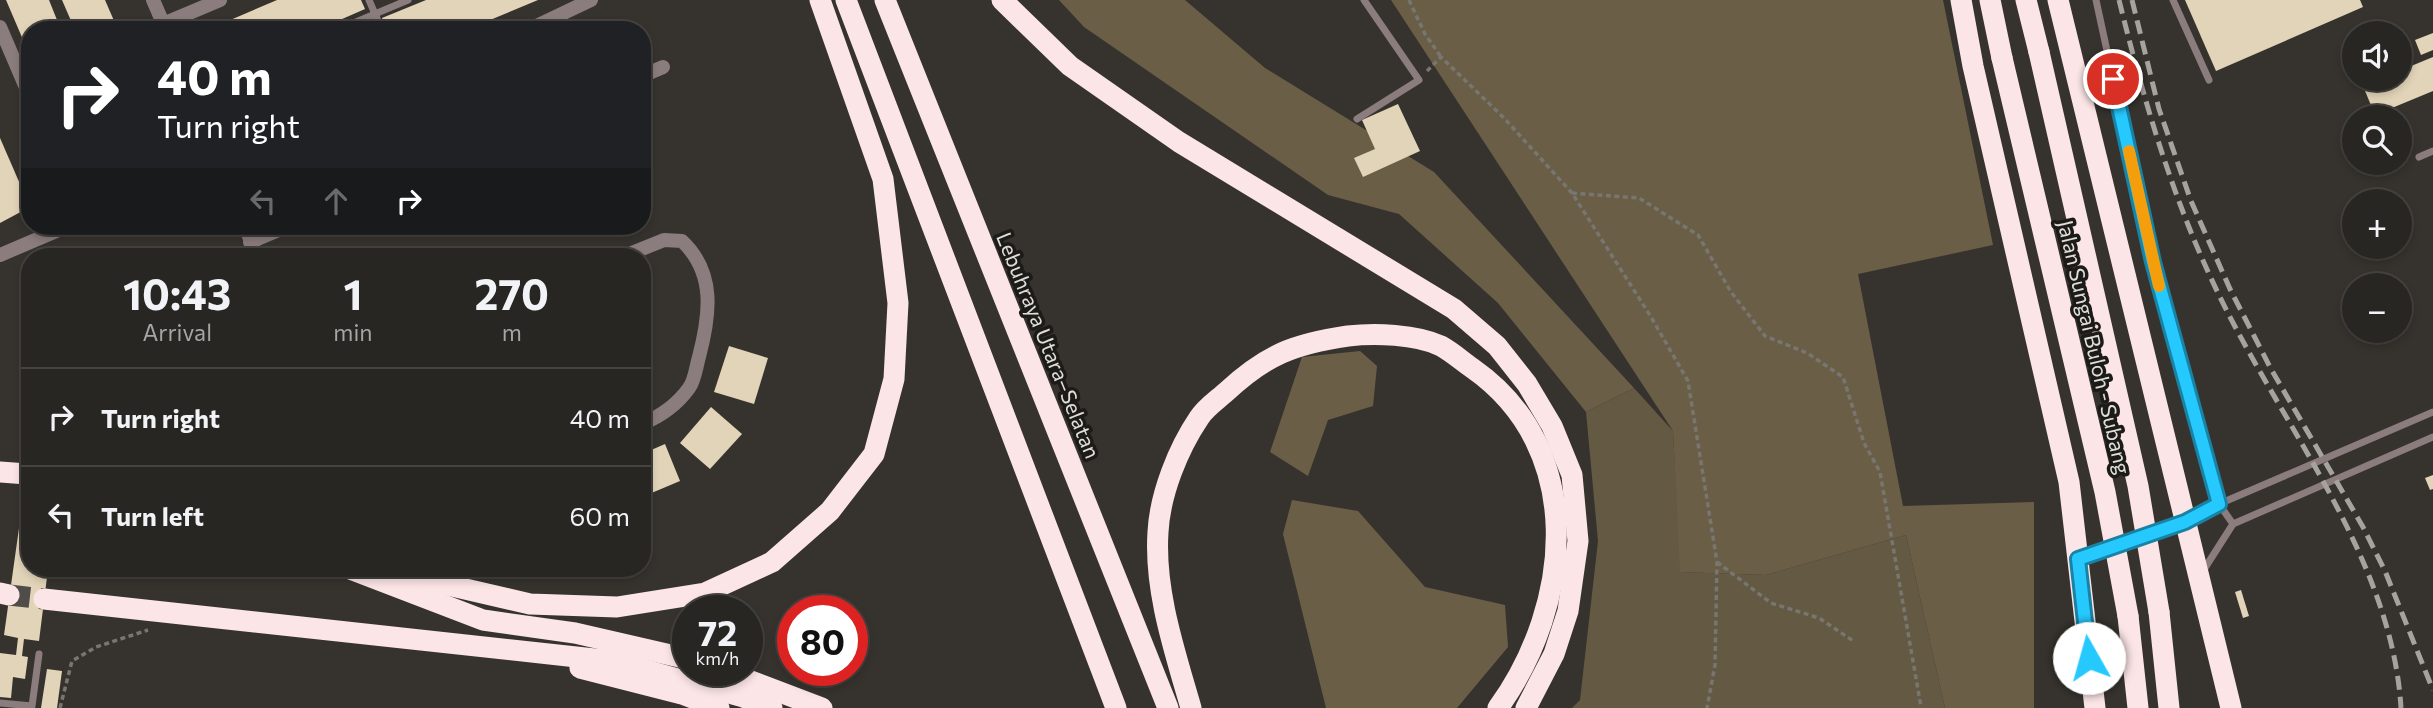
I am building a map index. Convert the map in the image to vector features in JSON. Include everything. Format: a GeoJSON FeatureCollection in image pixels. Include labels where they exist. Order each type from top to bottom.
{"type":"FeatureCollection","features":[{"type":"Feature","properties":{"kind":"highway"},"geometry":{"type":"LineString","coordinates":[[414,577],[530,604],[617,607],[705,593],[772,562],[838,502],[874,454],[894,379],[898,303],[883,179],[820,0]]}},
{"type":"Feature","properties":{"kind":"highway"},"geometry":{"type":"LineString","coordinates":[[846,0],[1116,708]]}},
{"type":"Feature","properties":{"kind":"highway","name":"Lebuhraya Utara–Selatan"},"geometry":{"type":"LineString","coordinates":[[885,0],[1168,708]]}},
{"type":"Feature","properties":{"kind":"highway"},"geometry":{"type":"LineString","coordinates":[[1002,0],[1070,65],[1179,142],[1454,309],[1497,345],[1527,384],[1552,426],[1572,475],[1578,541],[1573,589],[1564,622],[1544,677],[1526,708]]}},
{"type":"Feature","properties":{"kind":"highway"},"geometry":{"type":"LineString","coordinates":[[1961,0],[1973,66],[2069,482],[2095,708]]}},
{"type":"Feature","properties":{"kind":"highway","name":"Jalan Sungai Buloh - Subang"},"geometry":{"type":"LineString","coordinates":[[1990,0],[2105,492],[2128,616],[2138,708]]}},
{"type":"Feature","properties":{"kind":"highway","name":"Jalan Sungai Buloh - Subang"},"geometry":{"type":"LineString","coordinates":[[2026,0],[2138,486],[2159,612],[2169,708]]}},
{"type":"Feature","properties":{"kind":"highway"},"geometry":{"type":"LineString","coordinates":[[2058,0],[2231,708]]}},
{"type":"Feature","properties":{"kind":"highway"},"geometry":{"type":"LineString","coordinates":[[1191,708],[1164,605],[1158,531],[1170,477],[1176,464],[1200,416],[1255,364],[1307,342],[1376,332],[1440,346],[1496,385],[1527,422],[1545,463],[1553,499],[1556,551],[1553,583],[1537,638],[1518,679],[1498,708]]}},
{"type":"Feature","properties":{"kind":"highway"},"geometry":{"type":"LineString","coordinates":[[0,472],[21,474]]}},
{"type":"Feature","properties":{"kind":"highway"},"geometry":{"type":"LineString","coordinates":[[371,577],[483,620],[575,633],[672,655]]}},
{"type":"Feature","properties":{"kind":"highway"},"geometry":{"type":"LineString","coordinates":[[44,599],[613,661],[743,697],[772,708]]}},
{"type":"Feature","properties":{"kind":"highway"},"geometry":{"type":"LineString","coordinates":[[513,652],[682,694],[719,708]]}},
{"type":"Feature","properties":{"kind":"highway"},"geometry":{"type":"LineString","coordinates":[[763,686],[822,708]]}},
{"type":"Feature","properties":{"kind":"street"},"geometry":{"type":"LineString","coordinates":[[153,0],[162,21]]}},
{"type":"Feature","properties":{"kind":"street"},"geometry":{"type":"LineString","coordinates":[[177,21],[220,0]]}},
{"type":"Feature","properties":{"kind":"street"},"geometry":{"type":"LineString","coordinates":[[547,21],[591,0]]}},
{"type":"Feature","properties":{"kind":"street"},"geometry":{"type":"LineString","coordinates":[[0,27],[21,76]]}},
{"type":"Feature","properties":{"kind":"street"},"geometry":{"type":"LineString","coordinates":[[651,72],[663,67]]}},
{"type":"Feature","properties":{"kind":"street"},"geometry":{"type":"LineString","coordinates":[[0,255],[47,235]]}},
{"type":"Feature","properties":{"kind":"street"},"geometry":{"type":"LineString","coordinates":[[248,235],[253,248]]}},
{"type":"Feature","properties":{"kind":"street"},"geometry":{"type":"LineString","coordinates":[[250,242],[267,235]]}},
{"type":"Feature","properties":{"kind":"street"},"geometry":{"type":"LineString","coordinates":[[644,248],[664,240],[682,240],[694,252],[709,288],[705,333],[691,385],[677,404],[651,419]]}},
{"type":"Feature","properties":{"kind":"lane"},"geometry":{"type":"LineString","coordinates":[[369,0],[378,21]]}},
{"type":"Feature","properties":{"kind":"lane"},"geometry":{"type":"LineString","coordinates":[[358,21],[408,0]]}},
{"type":"Feature","properties":{"kind":"lane"},"geometry":{"type":"LineString","coordinates":[[1357,119],[1419,80],[1364,0]]}},
{"type":"Feature","properties":{"kind":"lane"},"geometry":{"type":"LineString","coordinates":[[2096,0],[2153,262],[2219,504],[2233,524]]}},
{"type":"Feature","properties":{"kind":"lane"},"geometry":{"type":"LineString","coordinates":[[2173,0],[2209,80]]}},
{"type":"Feature","properties":{"kind":"lane"},"geometry":{"type":"LineString","coordinates":[[2419,157],[2433,151]]}},
{"type":"Feature","properties":{"kind":"lane"},"geometry":{"type":"LineString","coordinates":[[2078,559],[2185,522],[2219,504],[2433,412]]}},
{"type":"Feature","properties":{"kind":"lane"},"geometry":{"type":"LineString","coordinates":[[2199,578],[2233,524],[2433,437]]}},
{"type":"Feature","properties":{"kind":"lane"},"geometry":{"type":"LineString","coordinates":[[0,703],[32,706],[39,654]]}},
{"type":"Feature","properties":{"kind":"path"},"geometry":{"type":"LineString","coordinates":[[1409,0],[1425,34],[1441,57],[1504,118],[1572,193],[1688,381],[1717,562],[1715,665],[1707,708]]}},
{"type":"Feature","properties":{"kind":"path"},"geometry":{"type":"LineString","coordinates":[[1419,80],[1441,57]]}},
{"type":"Feature","properties":{"kind":"path"},"geometry":{"type":"LineString","coordinates":[[1572,193],[1639,198],[1698,235],[1731,292],[1765,335],[1807,354],[1843,377],[1864,443],[1880,472],[1921,707]]}},
{"type":"Feature","properties":{"kind":"path"},"geometry":{"type":"LineString","coordinates":[[1717,562],[1771,603],[1819,618],[1855,642]]}},
{"type":"Feature","properties":{"kind":"path"},"geometry":{"type":"LineString","coordinates":[[60,708],[72,662],[96,647],[152,629]]}},
{"type":"Feature","properties":{"kind":"shaded area"},"geometry":{"type":"Polygon","coordinates":[[[1059,0],[1185,0],[1265,68],[1434,172],[1634,388],[1586,412],[1498,303],[1399,214],[1328,195],[1084,27],[1059,0]]]}},
{"type":"Feature","properties":{"kind":"shaded area"},"geometry":{"type":"Polygon","coordinates":[[[1391,0],[1943,0],[1993,245],[1858,274],[1903,506],[2034,502],[2034,708],[1945,708],[1906,535],[1766,575],[1680,572],[1673,431],[1391,0]]]}},
{"type":"Feature","properties":{"kind":"shaded area"},"geometry":{"type":"Polygon","coordinates":[[[1360,351],[1377,366],[1373,406],[1328,420],[1308,476],[1270,452],[1302,357],[1360,351]]]}},
{"type":"Feature","properties":{"kind":"shaded area"},"geometry":{"type":"Polygon","coordinates":[[[1634,388],[1673,431],[1681,572],[1766,575],[1906,535],[1945,708],[1572,708],[1580,700],[1598,541],[1586,412],[1634,388]]]}},
{"type":"Feature","properties":{"kind":"shaded area"},"geometry":{"type":"Polygon","coordinates":[[[1292,500],[1358,511],[1425,587],[1505,605],[1508,647],[1457,708],[1326,708],[1283,534],[1292,500]]]}},
{"type":"Feature","properties":{"kind":"building"},"geometry":{"type":"Polygon","coordinates":[[[6,0],[49,0],[57,21],[21,21],[21,35],[6,0]]]}},
{"type":"Feature","properties":{"kind":"building"},"geometry":{"type":"Polygon","coordinates":[[[62,0],[105,0],[114,21],[71,21],[62,0]]]}},
{"type":"Feature","properties":{"kind":"building"},"geometry":{"type":"Polygon","coordinates":[[[277,0],[361,0],[365,9],[338,21],[228,21],[277,0]]]}},
{"type":"Feature","properties":{"kind":"building"},"geometry":{"type":"Polygon","coordinates":[[[426,0],[538,0],[488,21],[383,21],[382,18],[426,0]]]}},
{"type":"Feature","properties":{"kind":"building"},"geometry":{"type":"Polygon","coordinates":[[[2185,0],[2360,0],[2363,7],[2216,71],[2185,0]]]}},
{"type":"Feature","properties":{"kind":"building"},"geometry":{"type":"Polygon","coordinates":[[[2433,33],[2433,50],[2421,55],[2415,40],[2433,33]]]}},
{"type":"Feature","properties":{"kind":"building"},"geometry":{"type":"Polygon","coordinates":[[[2433,57],[2433,91],[2399,105],[2371,105],[2365,91],[2412,91],[2412,66],[2433,57]]]}},
{"type":"Feature","properties":{"kind":"building"},"geometry":{"type":"Polygon","coordinates":[[[1398,104],[1420,151],[1363,177],[1354,158],[1375,149],[1362,120],[1398,104]]]}},
{"type":"Feature","properties":{"kind":"building"},"geometry":{"type":"Polygon","coordinates":[[[0,138],[21,186],[21,212],[0,223],[0,138]]]}},
{"type":"Feature","properties":{"kind":"building"},"geometry":{"type":"Polygon","coordinates":[[[729,346],[768,358],[754,404],[714,392],[729,346]]]}},
{"type":"Feature","properties":{"kind":"building"},"geometry":{"type":"Polygon","coordinates":[[[711,407],[742,434],[710,469],[680,443],[711,407]]]}},
{"type":"Feature","properties":{"kind":"building"},"geometry":{"type":"Polygon","coordinates":[[[665,444],[680,481],[651,493],[651,450],[665,444]]]}},
{"type":"Feature","properties":{"kind":"building"},"geometry":{"type":"Polygon","coordinates":[[[2433,475],[2433,489],[2430,490],[2425,478],[2433,475]]]}},
{"type":"Feature","properties":{"kind":"building"},"geometry":{"type":"Polygon","coordinates":[[[21,514],[21,577],[47,577],[39,641],[24,639],[22,656],[28,657],[25,679],[13,677],[11,698],[0,697],[0,653],[16,655],[18,638],[4,635],[21,514]]]}},
{"type":"Feature","properties":{"kind":"building"},"geometry":{"type":"Polygon","coordinates":[[[2241,590],[2249,616],[2243,618],[2235,592],[2241,590]]]}},
{"type":"Feature","properties":{"kind":"building"},"geometry":{"type":"Polygon","coordinates":[[[47,669],[62,671],[57,708],[41,708],[47,669]]]}},
{"type":"Feature","properties":{"kind":"tunnel"},"geometry":{"type":"LineString","coordinates":[[9,595],[44,599]]}},
{"type":"Feature","properties":{"kind":"railway"},"geometry":{"type":"LineString","coordinates":[[2119,0],[2149,113],[2187,223],[2219,295],[2356,546],[2378,599],[2393,653],[2401,708]]}},
{"type":"Feature","properties":{"kind":"railway"},"geometry":{"type":"LineString","coordinates":[[2132,0],[2159,109],[2191,201],[2230,289],[2271,369],[2363,527],[2385,571],[2433,690]]}},
{"type":"Feature","properties":{"kind":"slow traffic"},"geometry":{"type":"LineString","coordinates":[[2129,151],[2159,286]]}},
{"type":"Feature","properties":{"kind":"route"},"geometry":{"type":"LineString","coordinates":[[2089,658],[2078,559],[2185,522],[2219,504],[2153,262],[2113,79]]}}]}
